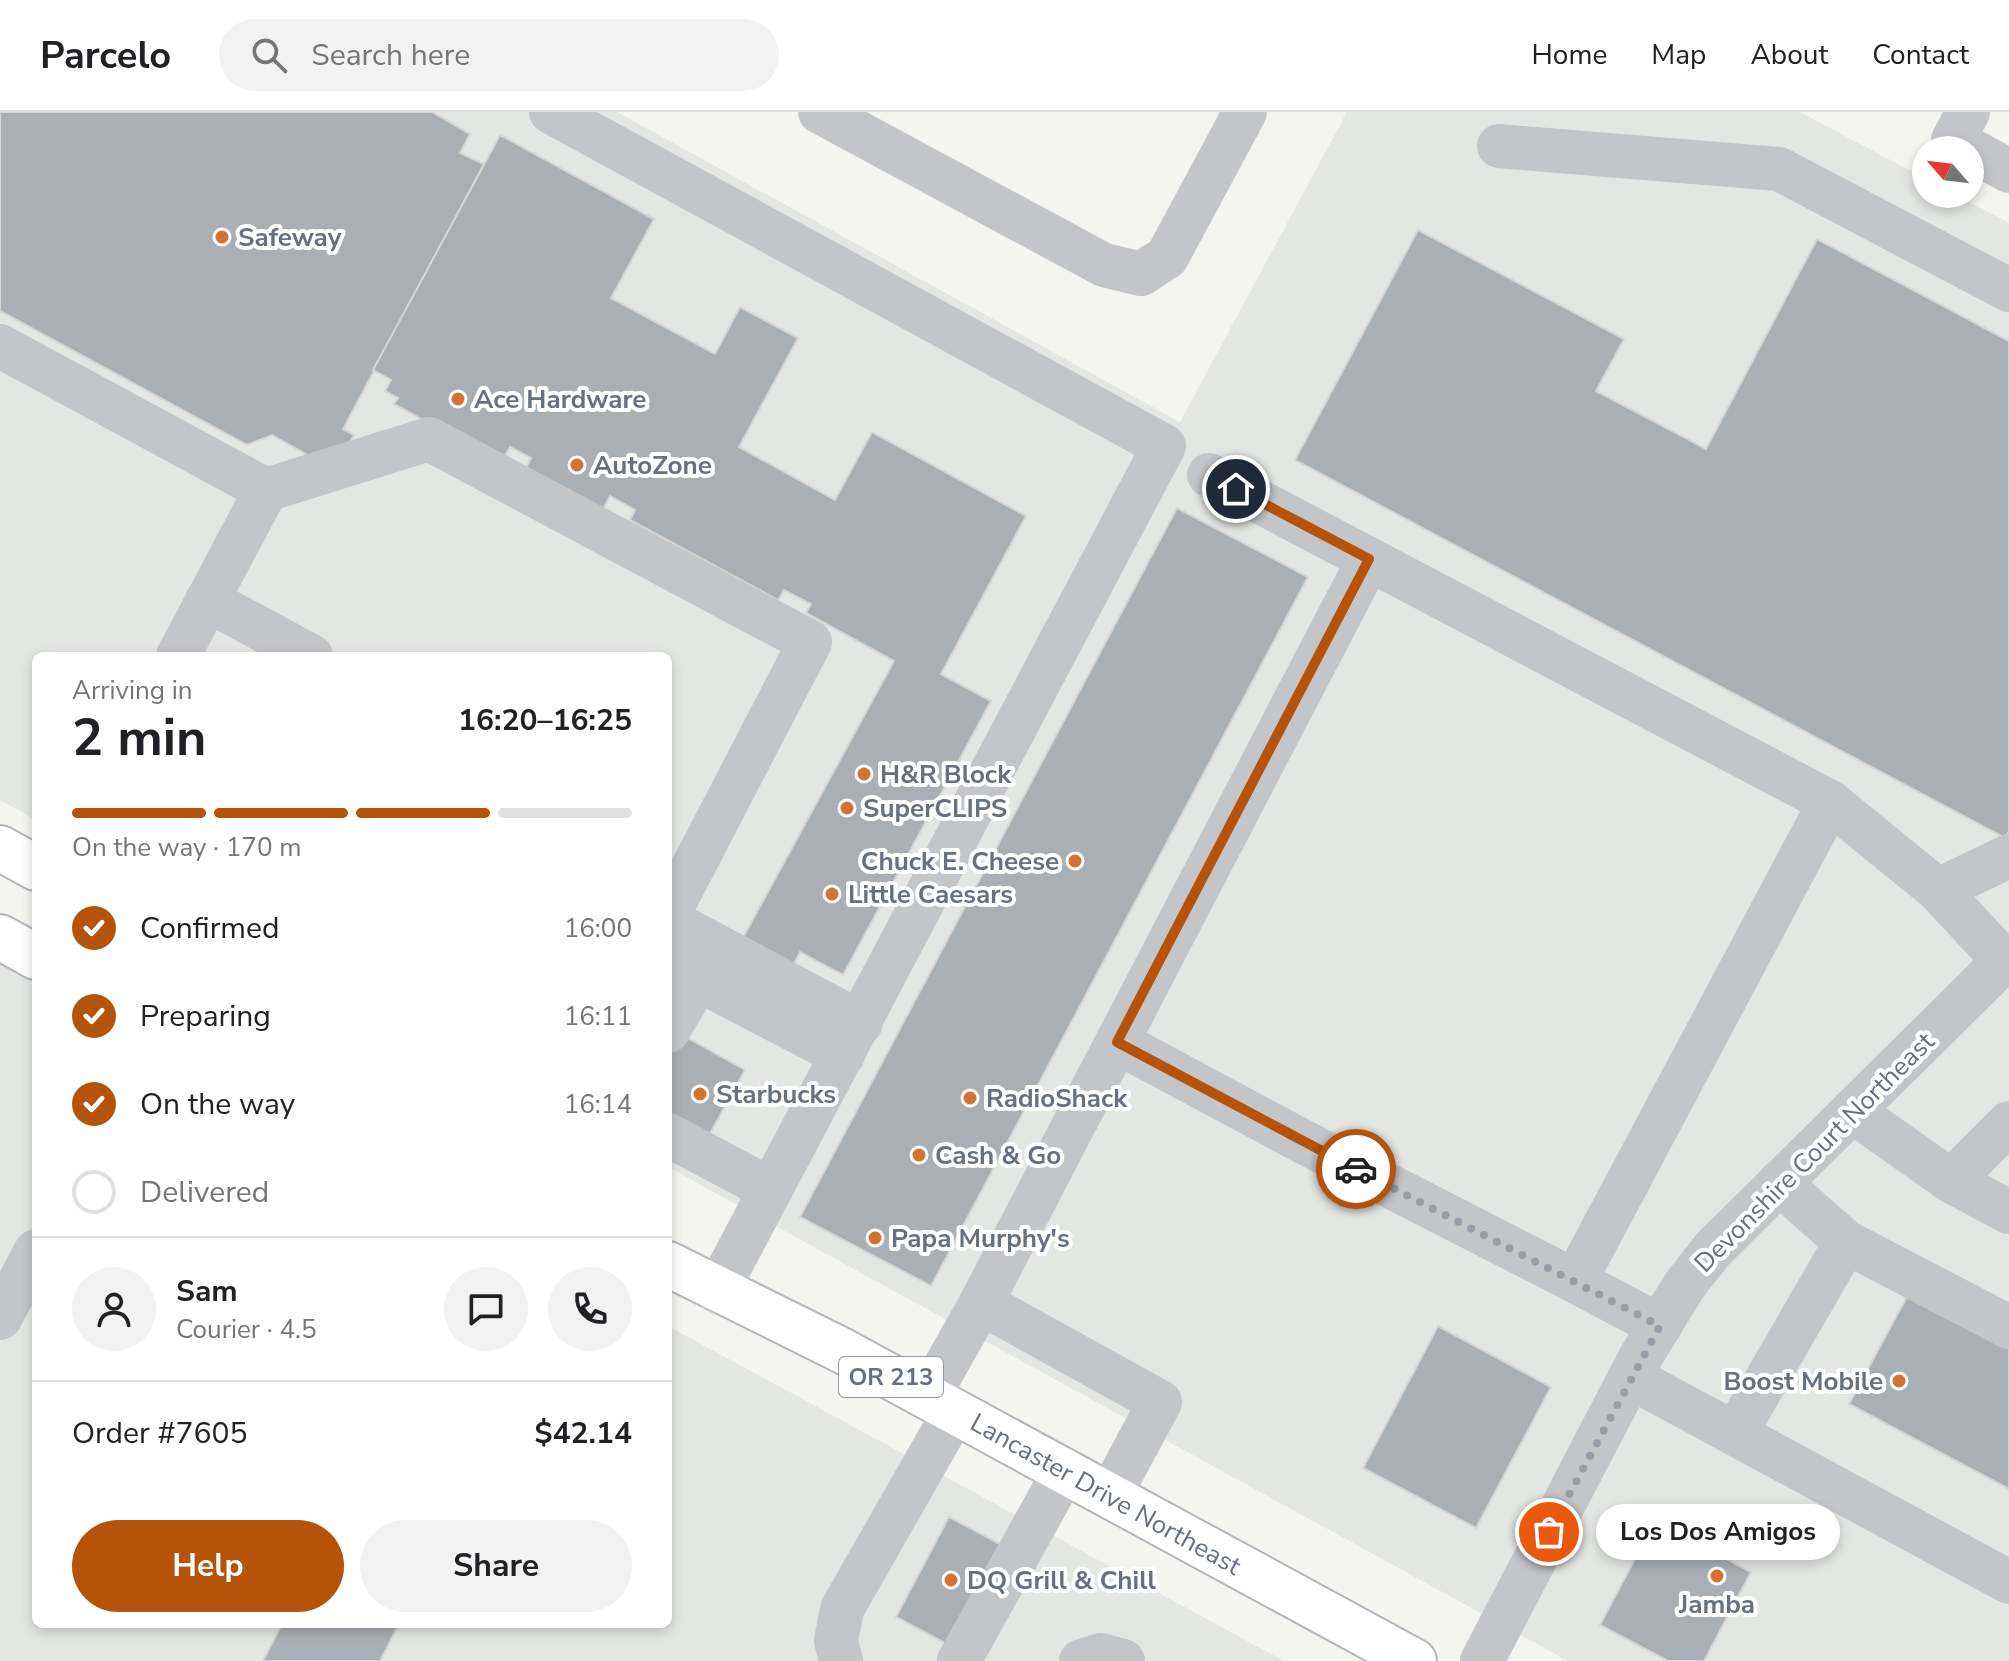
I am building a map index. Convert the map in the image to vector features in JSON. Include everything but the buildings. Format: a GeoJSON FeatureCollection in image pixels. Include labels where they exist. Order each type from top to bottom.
{"type":"FeatureCollection","features":[{"type":"Feature","properties":{"kind":"main road"},"geometry":{"type":"LineString","coordinates":[[0,848],[32,866]]}},
{"type":"Feature","properties":{"kind":"main road"},"geometry":{"type":"LineString","coordinates":[[0,937],[32,955]]}},
{"type":"Feature","properties":{"kind":"main road","name":"Lancaster Drive Northeast"},"geometry":{"type":"LineString","coordinates":[[672,1266],[843,1351],[1414,1661]]}},
{"type":"Feature","properties":{"kind":"street"},"geometry":{"type":"LineString","coordinates":[[551,112],[1164,446],[717,1291]]}},
{"type":"Feature","properties":{"kind":"street"},"geometry":{"type":"LineString","coordinates":[[820,112],[1104,265],[1141,274],[1167,257],[1245,112]]}},
{"type":"Feature","properties":{"kind":"street"},"geometry":{"type":"LineString","coordinates":[[1968,112],[1953,140],[2009,171]]}},
{"type":"Feature","properties":{"kind":"street"},"geometry":{"type":"LineString","coordinates":[[1499,146],[1779,169],[2009,290]]}},
{"type":"Feature","properties":{"kind":"street"},"geometry":{"type":"LineString","coordinates":[[0,346],[266,490]]}},
{"type":"Feature","properties":{"kind":"street"},"geometry":{"type":"LineString","coordinates":[[180,652],[266,490],[429,439],[810,642],[682,856],[672,900]]}},
{"type":"Feature","properties":{"kind":"street"},"geometry":{"type":"LineString","coordinates":[[1209,475],[1830,802],[1938,890],[2006,959]]}},
{"type":"Feature","properties":{"kind":"street"},"geometry":{"type":"LineString","coordinates":[[841,1661],[836,1641],[842,1609],[941,1404],[981,1303],[1369,559]]}},
{"type":"Feature","properties":{"kind":"street"},"geometry":{"type":"LineString","coordinates":[[207,600],[288,651]]}},
{"type":"Feature","properties":{"kind":"street"},"geometry":{"type":"LineString","coordinates":[[1575,1281],[1830,802]]}},
{"type":"Feature","properties":{"kind":"street"},"geometry":{"type":"LineString","coordinates":[[1938,890],[2009,856]]}},
{"type":"Feature","properties":{"kind":"street"},"geometry":{"type":"LineString","coordinates":[[672,921],[852,1039]]}},
{"type":"Feature","properties":{"kind":"street","name":"Devonshire Court Northeast"},"geometry":{"type":"LineString","coordinates":[[1482,1661],[1630,1377],[1684,1286],[1713,1249],[2006,959]]}},
{"type":"Feature","properties":{"kind":"street"},"geometry":{"type":"LineString","coordinates":[[672,1015],[683,972],[852,1039]]}},
{"type":"Feature","properties":{"kind":"street"},"geometry":{"type":"LineString","coordinates":[[1117,1042],[1660,1326]]}},
{"type":"Feature","properties":{"kind":"street"},"geometry":{"type":"LineString","coordinates":[[1852,1111],[1951,1181],[2009,1212]]}},
{"type":"Feature","properties":{"kind":"street"},"geometry":{"type":"LineString","coordinates":[[1951,1181],[2009,1123]]}},
{"type":"Feature","properties":{"kind":"street"},"geometry":{"type":"LineString","coordinates":[[672,1137],[770,1189]]}},
{"type":"Feature","properties":{"kind":"street"},"geometry":{"type":"LineString","coordinates":[[1779,1183],[1846,1242],[2009,1327]]}},
{"type":"Feature","properties":{"kind":"street"},"geometry":{"type":"LineString","coordinates":[[1735,1434],[1846,1242]]}},
{"type":"Feature","properties":{"kind":"street"},"geometry":{"type":"LineString","coordinates":[[0,1318],[32,1258]]}},
{"type":"Feature","properties":{"kind":"street"},"geometry":{"type":"LineString","coordinates":[[981,1303],[1160,1402],[1110,1495]]}},
{"type":"Feature","properties":{"kind":"street"},"geometry":{"type":"LineString","coordinates":[[1630,1377],[2009,1582]]}},
{"type":"Feature","properties":{"kind":"street"},"geometry":{"type":"LineString","coordinates":[[959,1661],[1065,1470]]}},
{"type":"Feature","properties":{"kind":"street"},"geometry":{"type":"LineString","coordinates":[[1081,1661],[1101,1655],[1123,1661]]}},
{"type":"Feature","properties":{"kind":"shaded area"},"geometry":{"type":"Polygon","coordinates":[[[0,112],[617,112],[1180,422],[1347,112],[1800,112],[1912,172],[1912,208],[1981,208],[2009,223],[2009,1661],[1568,1661],[672,1169],[672,652],[32,652],[32,818],[0,800],[0,112]]]}},
{"type":"Feature","properties":{"kind":"shaded area"},"geometry":{"type":"Polygon","coordinates":[[[0,962],[32,980],[32,1628],[672,1628],[672,1328],[1284,1661],[0,1661],[0,962]]]}},
{"type":"Feature","properties":{"kind":"way so far"},"geometry":{"type":"LineString","coordinates":[[1356,1169],[1660,1326],[1640,1358],[1549,1532]]}},
{"type":"Feature","properties":{"kind":"place","name":"Safeway"},"geometry":{"type":"Point","coordinates":[222,237]}},
{"type":"Feature","properties":{"kind":"place","name":"Ace Hardware"},"geometry":{"type":"Point","coordinates":[458,399]}},
{"type":"Feature","properties":{"kind":"place","name":"AutoZone"},"geometry":{"type":"Point","coordinates":[577,465]}},
{"type":"Feature","properties":{"kind":"place","name":"H&R Block"},"geometry":{"type":"Point","coordinates":[864,774]}},
{"type":"Feature","properties":{"kind":"place","name":"SuperCLIPS"},"geometry":{"type":"Point","coordinates":[847,808]}},
{"type":"Feature","properties":{"kind":"place","name":"Chuck E. Cheese"},"geometry":{"type":"Point","coordinates":[1075,861]}},
{"type":"Feature","properties":{"kind":"place","name":"Little Caesars"},"geometry":{"type":"Point","coordinates":[832,894]}},
{"type":"Feature","properties":{"kind":"place","name":"Starbucks"},"geometry":{"type":"Point","coordinates":[700,1094]}},
{"type":"Feature","properties":{"kind":"place","name":"RadioShack"},"geometry":{"type":"Point","coordinates":[970,1098]}},
{"type":"Feature","properties":{"kind":"place","name":"Cash & Go"},"geometry":{"type":"Point","coordinates":[919,1155]}},
{"type":"Feature","properties":{"kind":"place","name":"Papa Murphy's"},"geometry":{"type":"Point","coordinates":[875,1238]}},
{"type":"Feature","properties":{"kind":"place","name":"Boost Mobile"},"geometry":{"type":"Point","coordinates":[1899,1381]}},
{"type":"Feature","properties":{"kind":"place","name":"Los Dos Amigos"},"geometry":{"type":"Point","coordinates":[1549,1532]}},
{"type":"Feature","properties":{"kind":"place","name":"Jamba"},"geometry":{"type":"Point","coordinates":[1717,1576]}},
{"type":"Feature","properties":{"kind":"place","name":"DQ Grill & Chill"},"geometry":{"type":"Point","coordinates":[951,1580]}},
{"type":"Feature","properties":{"kind":"route"},"geometry":{"type":"LineString","coordinates":[[1236,489],[1369,559],[1117,1042],[1356,1169]]}}]}
